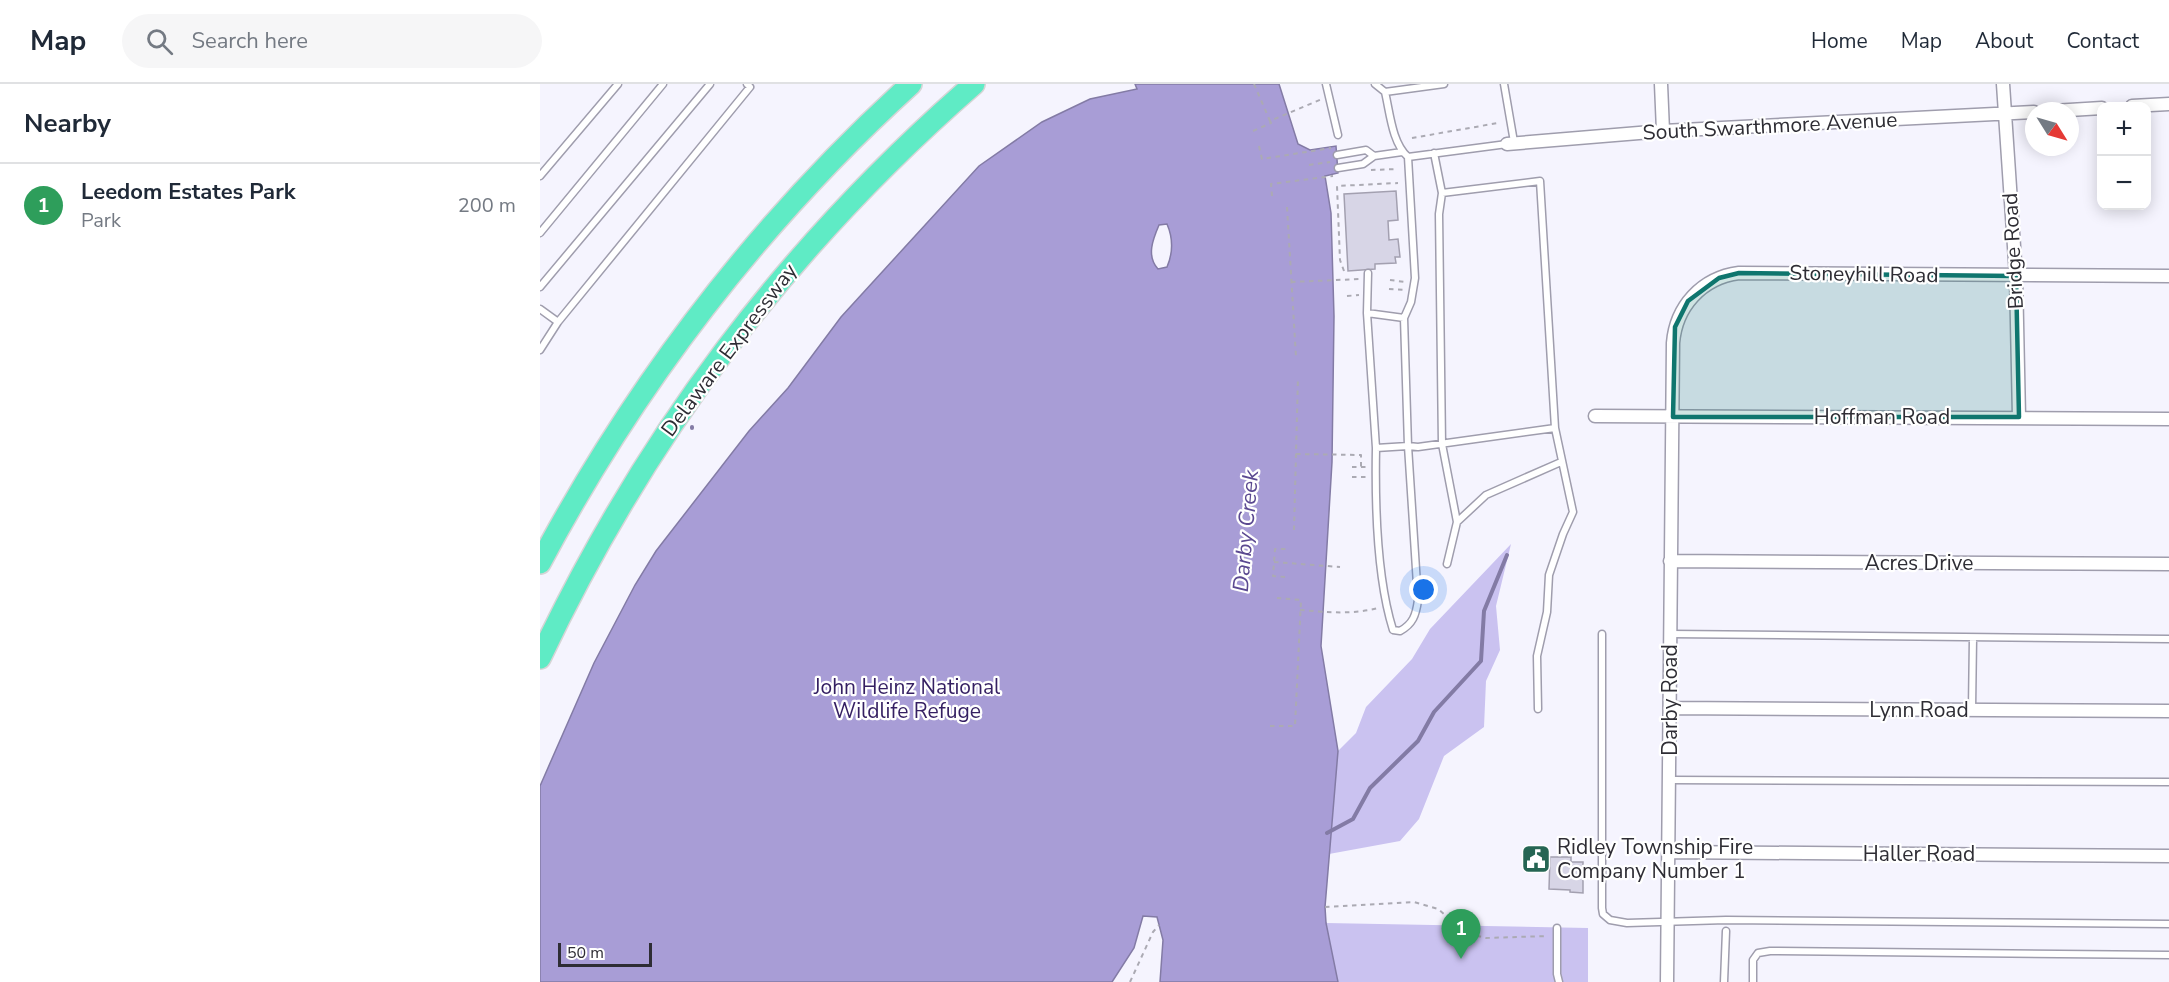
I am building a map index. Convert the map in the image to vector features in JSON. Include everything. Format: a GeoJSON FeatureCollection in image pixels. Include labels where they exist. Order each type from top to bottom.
{"type":"FeatureCollection","features":[{"type":"Feature","properties":{"kind":"highway","name":"Delaware Expressway"},"geometry":{"type":"LineString","coordinates":[[540,563],[574,500],[625,417],[706,304],[794,199],[910,84]]}},
{"type":"Feature","properties":{"kind":"highway","name":"Delaware Expressway"},"geometry":{"type":"LineString","coordinates":[[540,658],[576,584],[614,515],[673,422],[728,345],[784,274],[846,206],[911,141],[974,84]]}},
{"type":"Feature","properties":{"kind":"street"},"geometry":{"type":"LineString","coordinates":[[1661,84],[1663,131]]}},
{"type":"Feature","properties":{"kind":"street","name":"Bridge Road"},"geometry":{"type":"LineString","coordinates":[[2002,84],[2016,276],[2019,417]]}},
{"type":"Feature","properties":{"kind":"street"},"geometry":{"type":"LineString","coordinates":[[2151,105],[2169,104]]}},
{"type":"Feature","properties":{"kind":"street"},"geometry":{"type":"LineString","coordinates":[[2079,109],[2097,108]]}},
{"type":"Feature","properties":{"kind":"street","name":"South Swarthmore Avenue"},"geometry":{"type":"LineString","coordinates":[[1510,143],[1663,131],[2025,113]]}},
{"type":"Feature","properties":{"kind":"street","name":"Stoneyhill Road"},"geometry":{"type":"LineString","coordinates":[[1673,417],[1675,327],[1688,301],[1719,278],[1739,273],[2169,276]]}},
{"type":"Feature","properties":{"kind":"street","name":"Hoffman Road"},"geometry":{"type":"LineString","coordinates":[[1595,416],[2169,419]]}},
{"type":"Feature","properties":{"kind":"street","name":"Darby Road"},"geometry":{"type":"LineString","coordinates":[[1667,982],[1673,417]]}},
{"type":"Feature","properties":{"kind":"street","name":"Acres Drive"},"geometry":{"type":"LineString","coordinates":[[1670,561],[2169,564]]}},
{"type":"Feature","properties":{"kind":"street","name":"Lynn Road"},"geometry":{"type":"LineString","coordinates":[[1670,708],[2169,711]]}},
{"type":"Feature","properties":{"kind":"street","name":"Haller Road"},"geometry":{"type":"LineString","coordinates":[[1669,852],[2169,856]]}},
{"type":"Feature","properties":{"kind":"lane"},"geometry":{"type":"LineString","coordinates":[[540,176],[618,84]]}},
{"type":"Feature","properties":{"kind":"lane"},"geometry":{"type":"LineString","coordinates":[[540,233],[663,84]]}},
{"type":"Feature","properties":{"kind":"lane"},"geometry":{"type":"LineString","coordinates":[[540,287],[710,84]]}},
{"type":"Feature","properties":{"kind":"lane"},"geometry":{"type":"LineString","coordinates":[[540,350],[558,322],[750,87],[747,84]]}},
{"type":"Feature","properties":{"kind":"lane"},"geometry":{"type":"LineString","coordinates":[[1326,84],[1338,135]]}},
{"type":"Feature","properties":{"kind":"lane"},"geometry":{"type":"LineString","coordinates":[[1368,276],[1367,313],[1382,566],[1393,630],[1400,632],[1408,627],[1416,616],[1418,600],[1408,446],[1404,318],[1414,287],[1408,157],[1402,152],[1393,128],[1385,92],[1375,84]]}},
{"type":"Feature","properties":{"kind":"lane"},"geometry":{"type":"LineString","coordinates":[[1385,92],[1397,87],[1444,84]]}},
{"type":"Feature","properties":{"kind":"lane"},"geometry":{"type":"LineString","coordinates":[[1408,157],[1510,143],[1504,84]]}},
{"type":"Feature","properties":{"kind":"lane"},"geometry":{"type":"LineString","coordinates":[[1337,155],[1366,150],[1374,156]]}},
{"type":"Feature","properties":{"kind":"lane"},"geometry":{"type":"LineString","coordinates":[[1340,171],[1363,164],[1374,156],[1402,152]]}},
{"type":"Feature","properties":{"kind":"lane"},"geometry":{"type":"LineString","coordinates":[[1434,153],[1442,192],[1439,214],[1442,444],[1457,522],[1447,564]]}},
{"type":"Feature","properties":{"kind":"lane"},"geometry":{"type":"LineString","coordinates":[[1442,192],[1540,182],[1555,428],[1573,512],[1549,575],[1547,612],[1537,656],[1538,709]]}},
{"type":"Feature","properties":{"kind":"lane"},"geometry":{"type":"LineString","coordinates":[[540,309],[558,322]]}},
{"type":"Feature","properties":{"kind":"lane"},"geometry":{"type":"LineString","coordinates":[[1367,313],[1404,318]]}},
{"type":"Feature","properties":{"kind":"lane"},"geometry":{"type":"LineString","coordinates":[[1376,448],[1418,447],[1555,428]]}},
{"type":"Feature","properties":{"kind":"lane"},"geometry":{"type":"LineString","coordinates":[[1457,522],[1486,495],[1561,462]]}},
{"type":"Feature","properties":{"kind":"lane"},"geometry":{"type":"LineString","coordinates":[[1602,634],[1602,908],[1605,917],[1615,922],[1726,920],[2169,924]]}},
{"type":"Feature","properties":{"kind":"lane"},"geometry":{"type":"LineString","coordinates":[[1670,634],[2169,639]]}},
{"type":"Feature","properties":{"kind":"lane"},"geometry":{"type":"LineString","coordinates":[[1972,710],[1973,638]]}},
{"type":"Feature","properties":{"kind":"lane"},"geometry":{"type":"LineString","coordinates":[[1670,780],[2169,782]]}},
{"type":"Feature","properties":{"kind":"lane"},"geometry":{"type":"LineString","coordinates":[[1557,928],[1559,982]]}},
{"type":"Feature","properties":{"kind":"lane"},"geometry":{"type":"LineString","coordinates":[[1724,982],[1726,931]]}},
{"type":"Feature","properties":{"kind":"lane"},"geometry":{"type":"LineString","coordinates":[[1753,982],[1753,960],[1758,953],[1770,951],[2169,955]]}},
{"type":"Feature","properties":{"kind":"path"},"geometry":{"type":"LineString","coordinates":[[1254,84],[1270,121]]}},
{"type":"Feature","properties":{"kind":"path"},"geometry":{"type":"LineString","coordinates":[[1253,131],[1270,121],[1328,97]]}},
{"type":"Feature","properties":{"kind":"path"},"geometry":{"type":"LineString","coordinates":[[1412,138],[1498,123]]}},
{"type":"Feature","properties":{"kind":"path"},"geometry":{"type":"LineString","coordinates":[[1259,146],[1262,159],[1338,147]]}},
{"type":"Feature","properties":{"kind":"path"},"geometry":{"type":"LineString","coordinates":[[1362,171],[1398,169]]}},
{"type":"Feature","properties":{"kind":"path"},"geometry":{"type":"LineString","coordinates":[[1272,196],[1270,184],[1340,171]]}},
{"type":"Feature","properties":{"kind":"path"},"geometry":{"type":"LineString","coordinates":[[1344,271],[1340,260],[1337,186],[1398,183]]}},
{"type":"Feature","properties":{"kind":"path"},"geometry":{"type":"LineString","coordinates":[[1287,207],[1296,357]]}},
{"type":"Feature","properties":{"kind":"path"},"geometry":{"type":"LineString","coordinates":[[1291,282],[1368,276]]}},
{"type":"Feature","properties":{"kind":"path"},"geometry":{"type":"LineString","coordinates":[[1390,280],[1414,287]]}},
{"type":"Feature","properties":{"kind":"path"},"geometry":{"type":"LineString","coordinates":[[1389,289],[1414,287]]}},
{"type":"Feature","properties":{"kind":"path"},"geometry":{"type":"LineString","coordinates":[[1294,530],[1298,377]]}},
{"type":"Feature","properties":{"kind":"path"},"geometry":{"type":"LineString","coordinates":[[1296,454],[1361,455],[1361,467]]}},
{"type":"Feature","properties":{"kind":"path"},"geometry":{"type":"LineString","coordinates":[[1352,467],[1376,467]]}},
{"type":"Feature","properties":{"kind":"path"},"geometry":{"type":"LineString","coordinates":[[1352,477],[1376,477]]}},
{"type":"Feature","properties":{"kind":"path"},"geometry":{"type":"LineString","coordinates":[[1285,576],[1273,576],[1274,562],[1275,549],[1287,549]]}},
{"type":"Feature","properties":{"kind":"path"},"geometry":{"type":"LineString","coordinates":[[1274,562],[1340,567]]}},
{"type":"Feature","properties":{"kind":"path"},"geometry":{"type":"LineString","coordinates":[[1270,726],[1295,726],[1301,600],[1277,598]]}},
{"type":"Feature","properties":{"kind":"path"},"geometry":{"type":"LineString","coordinates":[[1300,610],[1349,613],[1388,605]]}},
{"type":"Feature","properties":{"kind":"path"},"geometry":{"type":"LineString","coordinates":[[1325,907],[1414,902],[1438,909],[1466,933],[1486,938],[1557,936]]}},
{"type":"Feature","properties":{"kind":"path"},"geometry":{"type":"LineString","coordinates":[[1130,982],[1153,932],[1159,925]]}},
{"type":"Feature","properties":{"kind":"highlighted area"},"geometry":{"type":"Polygon","coordinates":[[[1739,273],[2016,276],[2019,417],[1673,417],[1675,327],[1688,301],[1719,278],[1739,273]]]}},
{"type":"Feature","properties":{"kind":"shaded area"},"geometry":{"type":"Polygon","coordinates":[[[1511,544],[1496,606],[1500,650],[1486,681],[1484,727],[1444,756],[1419,819],[1400,841],[1329,854],[1338,751],[1356,733],[1366,707],[1412,659],[1430,629],[1511,544]]]}},
{"type":"Feature","properties":{"kind":"shaded area"},"geometry":{"type":"Polygon","coordinates":[[[1326,923],[1588,928],[1588,982],[1338,982],[1326,923]]]}},
{"type":"Feature","properties":{"kind":"water","name":"John Heinz National Wildlife Refuge"},"geometry":{"type":"Polygon","coordinates":[[[1135,84],[1279,84],[1298,144],[1310,150],[1336,146],[1338,173],[1325,176],[1331,213],[1334,316],[1332,462],[1321,646],[1338,751],[1325,907],[1338,982],[1160,982],[1163,940],[1157,917],[1143,916],[1134,948],[1112,982],[540,982],[540,786],[594,663],[635,585],[656,551],[749,431],[788,388],[841,317],[979,166],[1042,122],[1090,99],[1137,89],[1135,84]],[[1167,224],[1159,225],[1153,242],[1152,259],[1158,269],[1167,267],[1169,262],[1172,246],[1167,224]]]}},
{"type":"Feature","properties":{"kind":"building"},"geometry":{"type":"Polygon","coordinates":[[[1396,191],[1398,220],[1388,221],[1389,240],[1398,239],[1400,257],[1395,257],[1396,263],[1375,264],[1375,269],[1348,271],[1344,194],[1396,191]]]}},
{"type":"Feature","properties":{"kind":"building"},"geometry":{"type":"Polygon","coordinates":[[[1550,857],[1571,857],[1571,862],[1583,862],[1583,893],[1549,889],[1550,857]]]}},
{"type":"Feature","properties":{"kind":"waterway"},"geometry":{"type":"LineString","coordinates":[[1327,833],[1353,819],[1370,788],[1418,741],[1434,712],[1481,661],[1484,611],[1507,555]]}},
{"type":"Feature","properties":{"kind":"place","name":"Ridley Township Fire Company Number 1"},"geometry":{"type":"Point","coordinates":[1536,859]}},
{"type":"Feature","properties":{"kind":"place","name":"Leedom Estates Park"},"geometry":{"type":"Point","coordinates":[1461,959]}},
{"type":"Feature","properties":{"kind":"water label","name":"Darby Creek"},"geometry":{"type":"Point","coordinates":[1246,531]}}]}
